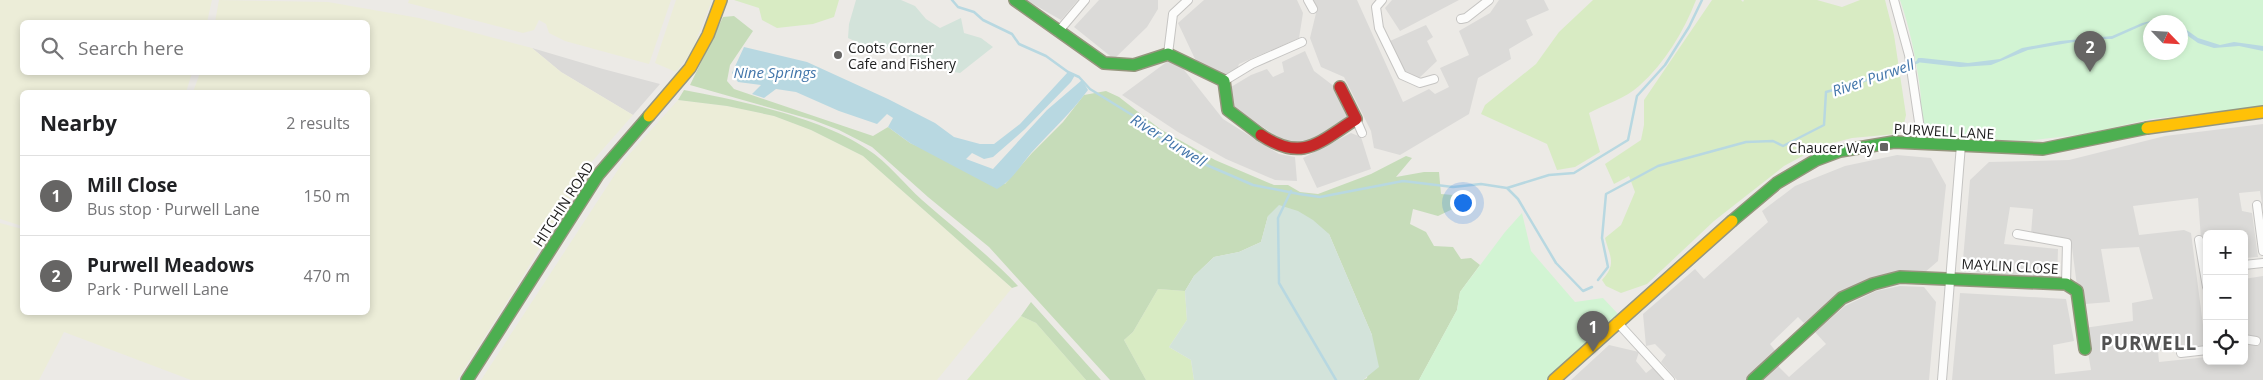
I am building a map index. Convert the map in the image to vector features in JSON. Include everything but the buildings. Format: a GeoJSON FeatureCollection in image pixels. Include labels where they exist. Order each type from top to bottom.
{"type":"FeatureCollection","features":[{"type":"Feature","properties":{"kind":"street","name":"HITCHIN ROAD"},"geometry":{"type":"LineString","coordinates":[[467,380],[480,364],[598,175],[690,68],[708,35],[721,0]]}},
{"type":"Feature","properties":{"kind":"street"},"geometry":{"type":"LineString","coordinates":[[1015,0],[1104,63],[1134,66],[1168,54],[1224,81]]}},
{"type":"Feature","properties":{"kind":"street"},"geometry":{"type":"LineString","coordinates":[[1058,32],[1085,0]]}},
{"type":"Feature","properties":{"kind":"street"},"geometry":{"type":"LineString","coordinates":[[1168,54],[1173,14],[1188,0]]}},
{"type":"Feature","properties":{"kind":"street"},"geometry":{"type":"LineString","coordinates":[[1308,0],[1313,9]]}},
{"type":"Feature","properties":{"kind":"street"},"geometry":{"type":"LineString","coordinates":[[1382,0],[1376,8],[1378,28],[1402,75],[1420,83],[1434,79]]}},
{"type":"Feature","properties":{"kind":"street"},"geometry":{"type":"LineString","coordinates":[[1461,19],[1466,18],[1489,0]]}},
{"type":"Feature","properties":{"kind":"street"},"geometry":{"type":"LineString","coordinates":[[1894,0],[1912,69],[1922,142]]}},
{"type":"Feature","properties":{"kind":"street"},"geometry":{"type":"LineString","coordinates":[[1224,81],[1252,64],[1302,42]]}},
{"type":"Feature","properties":{"kind":"street"},"geometry":{"type":"LineString","coordinates":[[1224,81],[1228,110],[1278,145],[1294,150],[1309,146],[1356,119]]}},
{"type":"Feature","properties":{"kind":"street"},"geometry":{"type":"LineString","coordinates":[[1340,87],[1362,133]]}},
{"type":"Feature","properties":{"kind":"street","name":"PURWELL LANE"},"geometry":{"type":"LineString","coordinates":[[1554,380],[1735,218],[1796,170],[1840,150],[1894,142],[2043,149],[2163,126],[2263,112]]}},
{"type":"Feature","properties":{"kind":"street"},"geometry":{"type":"LineString","coordinates":[[1942,380],[1961,145]]}},
{"type":"Feature","properties":{"kind":"street"},"geometry":{"type":"LineString","coordinates":[[2256,204],[2263,251]]}},
{"type":"Feature","properties":{"kind":"street","name":"MAYLIN CLOSE"},"geometry":{"type":"LineString","coordinates":[[2017,234],[2057,239],[2067,243],[2066,284]]}},
{"type":"Feature","properties":{"kind":"street"},"geometry":{"type":"LineString","coordinates":[[2199,240],[2203,257]]}},
{"type":"Feature","properties":{"kind":"street"},"geometry":{"type":"LineString","coordinates":[[2248,265],[2263,263]]}},
{"type":"Feature","properties":{"kind":"street","name":"MAYLIN CLOSE"},"geometry":{"type":"LineString","coordinates":[[1753,380],[1842,298],[1873,284],[1900,277],[2066,284],[2077,291],[2085,349]]}},
{"type":"Feature","properties":{"kind":"street"},"geometry":{"type":"LineString","coordinates":[[1617,322],[1670,380]]}},
{"type":"Feature","properties":{"kind":"street"},"geometry":{"type":"LineString","coordinates":[[2248,340],[2256,341]]}},
{"type":"Feature","properties":{"kind":"street"},"geometry":{"type":"LineString","coordinates":[[2181,353],[2203,350]]}},
{"type":"Feature","properties":{"kind":"shaded area"},"geometry":{"type":"Polygon","coordinates":[[[856,0],[901,0],[915,6],[926,19],[940,28],[961,18],[964,33],[981,38],[993,47],[960,73],[931,68],[892,47],[872,49],[848,38],[849,24],[856,0]]]}},
{"type":"Feature","properties":{"kind":"shaded area"},"geometry":{"type":"Polygon","coordinates":[[[1026,0],[1078,0],[1061,20],[1026,0]]]}},
{"type":"Feature","properties":{"kind":"shaded area"},"geometry":{"type":"Polygon","coordinates":[[[1099,0],[1158,0],[1158,9],[1147,27],[1114,59],[1074,27],[1099,0]]]}},
{"type":"Feature","properties":{"kind":"shaded area"},"geometry":{"type":"Polygon","coordinates":[[[1204,0],[1297,0],[1303,13],[1299,38],[1239,64],[1237,69],[1224,75],[1212,72],[1195,59],[1178,23],[1204,0]]]}},
{"type":"Feature","properties":{"kind":"shaded area"},"geometry":{"type":"Polygon","coordinates":[[[1313,0],[1357,0],[1403,102],[1429,89],[1435,94],[1449,87],[1440,68],[1469,55],[1459,31],[1490,13],[1499,0],[1544,0],[1549,10],[1526,20],[1533,35],[1509,49],[1511,59],[1478,78],[1469,114],[1400,155],[1374,148],[1371,131],[1344,77],[1321,67],[1310,38],[1317,9],[1313,0]]]}},
{"type":"Feature","properties":{"kind":"shaded area"},"geometry":{"type":"Polygon","coordinates":[[[1392,0],[1459,0],[1400,31],[1385,8],[1392,0]]]}},
{"type":"Feature","properties":{"kind":"shaded area"},"geometry":{"type":"Polygon","coordinates":[[[1426,25],[1433,37],[1427,41],[1437,61],[1418,79],[1406,75],[1390,41],[1426,25]]]}},
{"type":"Feature","properties":{"kind":"shaded area"},"geometry":{"type":"Polygon","coordinates":[[[532,48],[660,84],[633,115],[561,72],[532,48]]]}},
{"type":"Feature","properties":{"kind":"shaded area"},"geometry":{"type":"Polygon","coordinates":[[[1305,51],[1314,71],[1335,87],[1348,117],[1303,145],[1280,139],[1234,107],[1231,87],[1251,75],[1267,69],[1273,77],[1284,72],[1282,62],[1305,51]]]}},
{"type":"Feature","properties":{"kind":"shaded area"},"geometry":{"type":"Polygon","coordinates":[[[1168,61],[1181,66],[1223,119],[1279,154],[1295,157],[1297,181],[1275,180],[1226,159],[1178,132],[1122,95],[1168,61]]]}},
{"type":"Feature","properties":{"kind":"shaded area"},"geometry":{"type":"Polygon","coordinates":[[[2263,124],[2263,210],[2260,191],[2239,193],[2242,211],[2252,213],[2258,257],[2248,258],[2248,230],[2203,230],[2203,239],[2201,239],[2198,198],[2133,206],[2139,235],[2184,230],[2191,233],[2203,325],[2203,348],[2158,351],[2159,362],[2203,357],[2203,365],[2248,365],[2248,278],[2263,276],[2263,380],[1952,380],[1960,293],[2066,299],[2074,341],[2053,345],[2055,374],[2091,370],[2084,328],[2133,321],[2132,303],[2153,299],[2139,247],[2101,249],[2110,302],[2085,304],[2079,301],[2071,240],[2031,234],[2033,209],[2010,207],[2004,244],[2058,249],[2057,280],[1962,271],[1970,180],[1989,162],[2069,160],[2165,136],[2263,124]]]}},
{"type":"Feature","properties":{"kind":"shaded area"},"geometry":{"type":"Polygon","coordinates":[[[1351,133],[1361,137],[1371,169],[1317,188],[1303,158],[1351,133]]]}},
{"type":"Feature","properties":{"kind":"shaded area"},"geometry":{"type":"Polygon","coordinates":[[[1897,155],[1931,158],[1946,185],[1938,261],[1924,273],[1838,296],[1804,323],[1798,317],[1770,344],[1777,353],[1746,380],[1677,380],[1661,362],[1666,355],[1655,344],[1646,346],[1643,314],[1695,269],[1704,279],[1768,222],[1762,211],[1795,186],[1845,166],[1897,155]]]}},
{"type":"Feature","properties":{"kind":"shaded area"},"geometry":{"type":"Polygon","coordinates":[[[1279,205],[1298,211],[1313,220],[1329,234],[1372,335],[1379,367],[1363,380],[1194,380],[1191,360],[1169,347],[1187,320],[1185,291],[1194,276],[1214,257],[1239,252],[1261,242],[1268,216],[1279,205]]]}},
{"type":"Feature","properties":{"kind":"shaded area"},"geometry":{"type":"Polygon","coordinates":[[[1900,286],[1924,287],[1936,302],[1929,380],[1758,380],[1776,364],[1789,377],[1826,344],[1815,332],[1845,306],[1876,291],[1900,286]]]}},
{"type":"Feature","properties":{"kind":"shaded area"},"geometry":{"type":"Polygon","coordinates":[[[1609,345],[1639,352],[1636,361],[1646,373],[1655,366],[1667,380],[1571,380],[1609,345]]]}},
{"type":"Feature","properties":{"kind":"green space"},"geometry":{"type":"Polygon","coordinates":[[[0,0],[212,0],[207,20],[20,20],[20,75],[191,75],[187,90],[20,90],[20,225],[0,219],[0,0]]]}},
{"type":"Feature","properties":{"kind":"green space"},"geometry":{"type":"Polygon","coordinates":[[[219,0],[328,2],[419,18],[532,48],[561,72],[633,115],[589,165],[520,281],[457,380],[191,380],[64,332],[39,380],[0,380],[0,223],[20,228],[20,315],[370,315],[370,90],[194,90],[199,75],[370,75],[370,20],[215,20],[219,0]]]}},
{"type":"Feature","properties":{"kind":"green space"},"geometry":{"type":"Polygon","coordinates":[[[409,0],[671,0],[649,64],[565,41],[549,33],[546,24],[539,20],[534,30],[523,33],[408,3],[409,0]]]}},
{"type":"Feature","properties":{"kind":"green space"},"geometry":{"type":"Polygon","coordinates":[[[676,0],[712,0],[692,51],[676,72],[655,63],[676,0]]]}},
{"type":"Feature","properties":{"kind":"green space"},"geometry":{"type":"Polygon","coordinates":[[[734,0],[839,0],[834,17],[813,24],[777,28],[762,20],[759,8],[734,0]]]}},
{"type":"Feature","properties":{"kind":"green space"},"geometry":{"type":"Polygon","coordinates":[[[1593,0],[1696,0],[1673,46],[1648,77],[1628,94],[1589,113],[1600,152],[1575,167],[1557,170],[1547,144],[1481,114],[1485,105],[1536,64],[1559,32],[1593,0]]]}},
{"type":"Feature","properties":{"kind":"green space"},"geometry":{"type":"Polygon","coordinates":[[[1712,0],[1741,0],[1743,2],[1744,0],[1817,0],[1842,7],[1860,0],[1885,0],[1894,35],[1906,115],[1903,128],[1896,134],[1852,138],[1821,146],[1784,166],[1714,221],[1647,284],[1621,293],[1606,286],[1602,280],[1611,265],[1605,238],[1621,225],[1635,192],[1629,176],[1614,184],[1605,164],[1641,140],[1644,125],[1644,100],[1712,0]]]}},
{"type":"Feature","properties":{"kind":"green space"},"geometry":{"type":"Polygon","coordinates":[[[1900,0],[2263,0],[2263,107],[2151,119],[2085,134],[2017,142],[1927,134],[1924,129],[1920,88],[1910,33],[1900,0]]]}},
{"type":"Feature","properties":{"kind":"green space"},"geometry":{"type":"Polygon","coordinates":[[[734,16],[753,31],[730,65],[727,81],[734,89],[873,136],[888,127],[910,143],[1005,184],[1063,122],[1084,95],[1106,91],[1119,97],[1160,129],[1215,160],[1274,185],[1288,185],[1300,192],[1318,194],[1371,174],[1406,156],[1412,158],[1396,177],[1424,172],[1439,172],[1441,194],[1453,195],[1459,206],[1438,216],[1413,209],[1410,224],[1426,232],[1434,246],[1453,247],[1461,259],[1471,258],[1480,265],[1460,292],[1457,310],[1419,380],[1363,380],[1367,378],[1372,335],[1329,234],[1268,216],[1261,242],[1239,252],[1214,257],[1194,276],[1185,291],[1158,289],[1133,332],[1124,340],[1146,380],[1110,380],[989,247],[928,197],[872,147],[839,130],[813,120],[690,85],[723,17],[734,16]]]}},
{"type":"Feature","properties":{"kind":"green space"},"geometry":{"type":"Polygon","coordinates":[[[684,90],[754,105],[804,119],[848,138],[867,149],[882,160],[922,200],[983,252],[1018,286],[1012,288],[863,156],[811,130],[774,116],[727,106],[678,100],[684,90]]]}},
{"type":"Feature","properties":{"kind":"green space"},"geometry":{"type":"Polygon","coordinates":[[[678,100],[727,106],[774,116],[811,130],[863,156],[1012,288],[937,380],[481,380],[625,159],[678,100]]]}},
{"type":"Feature","properties":{"kind":"green space"},"geometry":{"type":"Polygon","coordinates":[[[1522,213],[1531,251],[1575,302],[1603,298],[1618,314],[1546,380],[1419,380],[1457,310],[1460,292],[1505,232],[1522,213]]]}},
{"type":"Feature","properties":{"kind":"green space"},"geometry":{"type":"Polygon","coordinates":[[[1158,289],[1185,291],[1187,320],[1169,347],[1191,360],[1194,380],[1146,380],[1124,340],[1133,332],[1158,289]]]}},
{"type":"Feature","properties":{"kind":"green space"},"geometry":{"type":"Polygon","coordinates":[[[1031,302],[1101,380],[1086,380],[1036,323],[1021,316],[1031,302]]]}},
{"type":"Feature","properties":{"kind":"green space"},"geometry":{"type":"Polygon","coordinates":[[[1021,316],[1036,323],[1086,380],[967,380],[1021,316]]]}},
{"type":"Feature","properties":{"kind":"water"},"geometry":{"type":"Polygon","coordinates":[[[2142,23],[2143,25],[2112,39],[2091,39],[2028,50],[1991,65],[1960,67],[1916,62],[1918,58],[1968,63],[2000,59],[2022,48],[2060,41],[2112,36],[2142,23]]]}},
{"type":"Feature","properties":{"kind":"water"},"geometry":{"type":"Polygon","coordinates":[[[2188,31],[2198,38],[2220,45],[2234,42],[2263,46],[2263,51],[2239,46],[2214,48],[2198,43],[2188,36],[2188,31]]]}},
{"type":"Feature","properties":{"kind":"water","name":"Nine Springs"},"geometry":{"type":"Polygon","coordinates":[[[744,47],[807,62],[888,99],[935,123],[954,137],[980,144],[994,144],[1020,124],[1068,72],[1075,75],[1071,82],[1025,129],[993,157],[984,159],[972,153],[966,159],[993,169],[1047,110],[1082,80],[1088,90],[1012,177],[997,189],[910,143],[888,127],[893,118],[887,114],[877,124],[839,111],[796,92],[776,89],[764,98],[752,94],[761,85],[738,82],[732,73],[744,47]]]}},
{"type":"Feature","properties":{"kind":"waterway","name":"River Purwell"},"geometry":{"type":"LineString","coordinates":[[952,0],[958,7],[974,12],[983,20],[1012,34],[1019,44],[1046,56],[1068,72],[1079,77],[1090,89],[1137,118],[1155,134],[1195,160],[1253,185],[1320,197],[1403,181],[1453,187],[1481,184],[1507,188],[1549,175],[1574,173],[1628,140],[1637,96],[1665,65],[1689,27],[1702,0]]}},
{"type":"Feature","properties":{"kind":"waterway","name":"River Purwell"},"geometry":{"type":"LineString","coordinates":[[1598,280],[1608,267],[1602,238],[1606,194],[1658,166],[1746,142],[1773,141],[1783,146],[1824,125],[1826,92],[1918,62]]}},
{"type":"Feature","properties":{"kind":"waterway","name":"River Purwell"},"geometry":{"type":"LineString","coordinates":[[1507,188],[1518,199],[1556,263],[1583,291],[1592,287]]}},
{"type":"Feature","properties":{"kind":"waterway"},"geometry":{"type":"LineString","coordinates":[[1291,191],[1278,218],[1279,283],[1336,380]]}},
{"type":"Feature","properties":{"kind":"traffic: fast"},"geometry":{"type":"LineString","coordinates":[[1015,0],[1104,63],[1134,65],[1168,54],[1224,81],[1228,110],[1261,135]]}},
{"type":"Feature","properties":{"kind":"traffic: fast"},"geometry":{"type":"LineString","coordinates":[[467,380],[598,175],[649,116]]}},
{"type":"Feature","properties":{"kind":"traffic: fast"},"geometry":{"type":"LineString","coordinates":[[1732,221],[1777,183],[1816,160],[1840,151],[1894,142],[2043,149],[2147,128]]}},
{"type":"Feature","properties":{"kind":"traffic: fast"},"geometry":{"type":"LineString","coordinates":[[1753,380],[1842,298],[1873,284],[1900,277],[2066,284],[2077,291],[2085,349]]}},
{"type":"Feature","properties":{"kind":"traffic: slow"},"geometry":{"type":"LineString","coordinates":[[649,116],[690,68],[708,35],[721,0]]}},
{"type":"Feature","properties":{"kind":"traffic: slow"},"geometry":{"type":"LineString","coordinates":[[2147,128],[2263,112]]}},
{"type":"Feature","properties":{"kind":"traffic: slow"},"geometry":{"type":"LineString","coordinates":[[1554,380],[1732,221]]}},
{"type":"Feature","properties":{"kind":"traffic: jam"},"geometry":{"type":"LineString","coordinates":[[1261,135],[1288,148],[1300,148],[1321,142],[1356,119],[1340,87]]}},
{"type":"Feature","properties":{"kind":"place","name":"Coots Corner Cafe and Fishery"},"geometry":{"type":"Point","coordinates":[838,55]}},
{"type":"Feature","properties":{"kind":"place","name":"Purwell Meadows"},"geometry":{"type":"Point","coordinates":[2090,72]}},
{"type":"Feature","properties":{"kind":"place","name":"Chaucer Way"},"geometry":{"type":"Point","coordinates":[1884,147]}},
{"type":"Feature","properties":{"kind":"place","name":"Mill Close"},"geometry":{"type":"Point","coordinates":[1593,352]}},
{"type":"Feature","properties":{"kind":"district","name":"PURWELL"},"geometry":{"type":"Point","coordinates":[2149,343]}}]}
